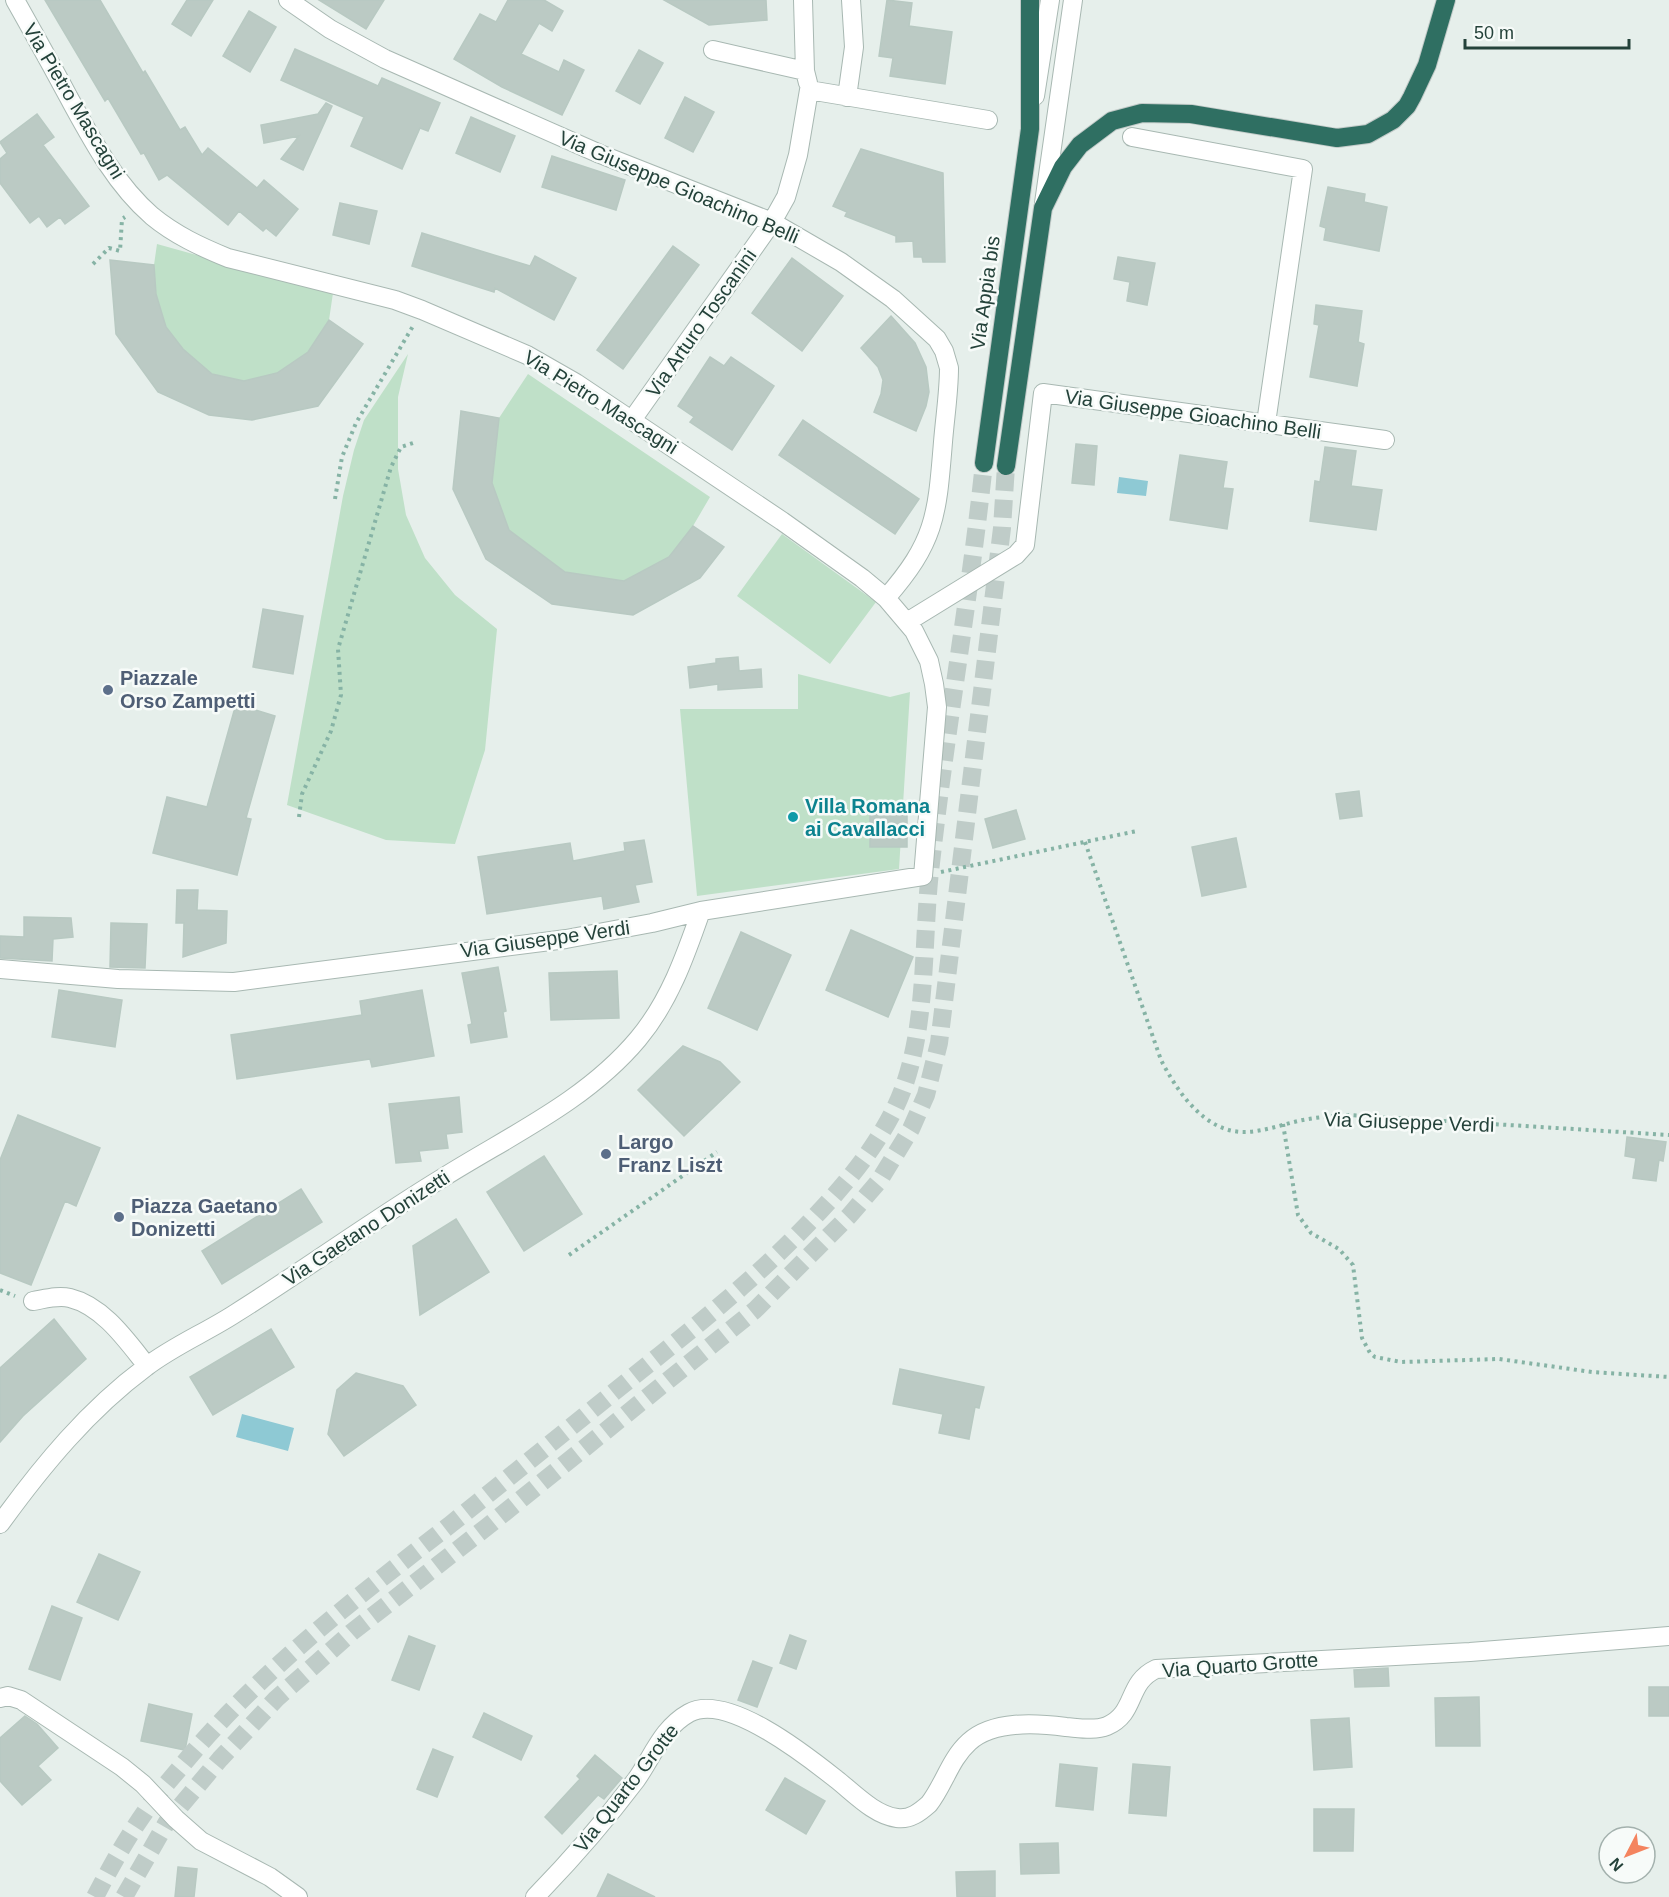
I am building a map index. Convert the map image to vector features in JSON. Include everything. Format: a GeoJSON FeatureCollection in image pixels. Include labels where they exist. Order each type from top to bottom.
{"type":"FeatureCollection","features":[{"type":"Feature","properties":{"kind":"highway","name":"Via Appia bis"},"geometry":{"type":"LineString","coordinates":[[984,463],[1030,129],[1030,0]]}},
{"type":"Feature","properties":{"kind":"highway"},"geometry":{"type":"LineString","coordinates":[[1006,466],[1043,208],[1063,167],[1080,145],[1112,121],[1126,116],[1157,112],[1191,114],[1336,138],[1358,136],[1377,130],[1400,114],[1418,87],[1427,65],[1446,0]]}},
{"type":"Feature","properties":{"kind":"street","name":"Via Pietro Mascagni"},"geometry":{"type":"LineString","coordinates":[[15,0],[89,134],[123,185],[153,216],[179,234],[228,258],[394,300],[423,310],[527,355],[567,377],[782,521],[886,598],[907,622],[921,643],[929,662],[937,707],[923,876]]}},
{"type":"Feature","properties":{"kind":"street","name":"Via Giuseppe Gioachino Belli"},"geometry":{"type":"LineString","coordinates":[[288,0],[330,29],[385,59],[600,154],[772,222],[841,262],[893,299],[932,333],[946,358],[949,382],[936,513],[925,546],[886,598]]}},
{"type":"Feature","properties":{"kind":"street"},"geometry":{"type":"LineString","coordinates":[[803,0],[805,71],[809,90],[988,120]]}},
{"type":"Feature","properties":{"kind":"street"},"geometry":{"type":"LineString","coordinates":[[847,97],[854,47],[851,0]]}},
{"type":"Feature","properties":{"kind":"street"},"geometry":{"type":"LineString","coordinates":[[1030,129],[1050,0]]}},
{"type":"Feature","properties":{"kind":"street"},"geometry":{"type":"LineString","coordinates":[[1043,208],[1073,0]]}},
{"type":"Feature","properties":{"kind":"street"},"geometry":{"type":"LineString","coordinates":[[713,50],[805,71]]}},
{"type":"Feature","properties":{"kind":"street","name":"Via Arturo Toscanini"},"geometry":{"type":"LineString","coordinates":[[632,420],[772,222],[786,197],[798,155],[809,90]]}},
{"type":"Feature","properties":{"kind":"street"},"geometry":{"type":"LineString","coordinates":[[1132,137],[1303,169],[1266,423]]}},
{"type":"Feature","properties":{"kind":"street","name":"Via Giuseppe Gioachino Belli"},"geometry":{"type":"LineString","coordinates":[[907,622],[1016,555],[1025,545],[1044,393],[1384,440]]}},
{"type":"Feature","properties":{"kind":"street","name":"Via Giuseppe Verdi"},"geometry":{"type":"LineString","coordinates":[[0,969],[118,979],[234,982],[566,939],[652,923],[700,911],[923,876]]}},
{"type":"Feature","properties":{"kind":"street","name":"Via Gaetano Donizetti"},"geometry":{"type":"LineString","coordinates":[[0,1524],[24,1491],[84,1421],[147,1366],[236,1313],[443,1177],[548,1115],[590,1086],[627,1051],[658,1012],[683,962],[700,911]]}},
{"type":"Feature","properties":{"kind":"street"},"geometry":{"type":"LineString","coordinates":[[33,1301],[67,1298],[87,1305],[108,1321],[147,1366]]}},
{"type":"Feature","properties":{"kind":"street","name":"Via Quarto Grotte"},"geometry":{"type":"LineString","coordinates":[[535,1897],[583,1846],[613,1809],[637,1778],[668,1729],[691,1712],[700,1709],[727,1711],[768,1731],[812,1760],[872,1807],[888,1816],[905,1818],[929,1804],[959,1753],[977,1736],[1002,1727],[1029,1725],[1103,1727],[1118,1719],[1128,1706],[1140,1680],[1156,1669],[1470,1652],[1669,1636]]}},
{"type":"Feature","properties":{"kind":"street"},"geometry":{"type":"LineString","coordinates":[[0,1698],[8,1696],[21,1700],[122,1767],[148,1788],[176,1819],[201,1841],[260,1871],[298,1897]]}},
{"type":"Feature","properties":{"kind":"path"},"geometry":{"type":"LineString","coordinates":[[93,264],[109,248],[120,250],[122,219]]}},
{"type":"Feature","properties":{"kind":"path"},"geometry":{"type":"LineString","coordinates":[[335,499],[342,457],[356,423],[423,310]]}},
{"type":"Feature","properties":{"kind":"path"},"geometry":{"type":"LineString","coordinates":[[299,817],[302,794],[331,731],[341,695],[338,649],[391,467],[401,447],[412,443]]}},
{"type":"Feature","properties":{"kind":"path"},"geometry":{"type":"LineString","coordinates":[[923,876],[1137,831]]}},
{"type":"Feature","properties":{"kind":"path","name":"Via Giuseppe Verdi"},"geometry":{"type":"LineString","coordinates":[[1085,842],[1161,1060],[1178,1088],[1206,1118],[1224,1128],[1245,1132],[1305,1119],[1348,1115],[1669,1135]]}},
{"type":"Feature","properties":{"kind":"path"},"geometry":{"type":"LineString","coordinates":[[1283,1124],[1298,1215],[1311,1233],[1339,1249],[1353,1265],[1362,1338],[1370,1353],[1376,1357],[1401,1362],[1499,1359],[1592,1372],[1669,1377]]}},
{"type":"Feature","properties":{"kind":"path"},"geometry":{"type":"LineString","coordinates":[[569,1255],[717,1152]]}},
{"type":"Feature","properties":{"kind":"green space"},"geometry":{"type":"Polygon","coordinates":[[[157,244],[333,293],[329,320],[308,352],[277,373],[244,381],[212,374],[183,349],[166,327],[156,294],[154,265],[157,244]]]}},
{"type":"Feature","properties":{"kind":"green space"},"geometry":{"type":"Polygon","coordinates":[[[408,354],[398,397],[398,469],[406,515],[425,558],[455,595],[497,629],[485,750],[455,844],[386,840],[287,805],[343,496],[354,450],[364,420],[408,354]]]}},
{"type":"Feature","properties":{"kind":"green space"},"geometry":{"type":"Polygon","coordinates":[[[528,374],[710,497],[693,526],[669,557],[624,581],[565,572],[509,530],[492,483],[499,418],[528,374]]]}},
{"type":"Feature","properties":{"kind":"green space"},"geometry":{"type":"Polygon","coordinates":[[[782,534],[876,602],[830,664],[737,596],[782,534]]]}},
{"type":"Feature","properties":{"kind":"green space"},"geometry":{"type":"Polygon","coordinates":[[[798,674],[890,697],[910,692],[899,869],[697,896],[680,709],[798,709],[798,674]]]}},
{"type":"Feature","properties":{"kind":"water"},"geometry":{"type":"Polygon","coordinates":[[[1119,477],[1148,481],[1146,496],[1117,493],[1119,477]]]}},
{"type":"Feature","properties":{"kind":"water"},"geometry":{"type":"Polygon","coordinates":[[[242,1414],[294,1428],[288,1451],[236,1437],[242,1414]]]}},
{"type":"Feature","properties":{"kind":"building"},"geometry":{"type":"Polygon","coordinates":[[[45,0],[100,0],[180,130],[185,127],[202,155],[208,148],[257,188],[264,180],[298,209],[276,236],[266,228],[263,231],[239,211],[228,225],[167,175],[159,180],[108,98],[105,101],[45,0]]]}},
{"type":"Feature","properties":{"kind":"building"},"geometry":{"type":"Polygon","coordinates":[[[187,0],[213,0],[191,36],[172,24],[187,0]]]}},
{"type":"Feature","properties":{"kind":"building"},"geometry":{"type":"Polygon","coordinates":[[[319,0],[384,0],[366,29],[319,0]]]}},
{"type":"Feature","properties":{"kind":"building"},"geometry":{"type":"Polygon","coordinates":[[[508,0],[544,0],[563,11],[552,31],[539,23],[521,54],[559,72],[564,60],[584,70],[562,115],[502,87],[454,59],[480,14],[496,22],[508,0]]]}},
{"type":"Feature","properties":{"kind":"building"},"geometry":{"type":"Polygon","coordinates":[[[664,0],[766,0],[767,20],[709,25],[664,0]]]}},
{"type":"Feature","properties":{"kind":"building"},"geometry":{"type":"Polygon","coordinates":[[[887,0],[912,3],[909,26],[952,32],[945,84],[890,76],[893,58],[879,56],[887,0]]]}},
{"type":"Feature","properties":{"kind":"building"},"geometry":{"type":"Polygon","coordinates":[[[249,11],[276,27],[250,72],[223,56],[249,11]]]}},
{"type":"Feature","properties":{"kind":"building"},"geometry":{"type":"Polygon","coordinates":[[[295,49],[378,86],[382,78],[440,103],[428,131],[420,128],[402,169],[351,146],[364,117],[281,80],[295,49]]]}},
{"type":"Feature","properties":{"kind":"building"},"geometry":{"type":"Polygon","coordinates":[[[639,50],[663,63],[640,104],[616,91],[639,50]]]}},
{"type":"Feature","properties":{"kind":"building"},"geometry":{"type":"Polygon","coordinates":[[[685,97],[714,112],[693,152],[665,138],[685,97]]]}},
{"type":"Feature","properties":{"kind":"building"},"geometry":{"type":"Polygon","coordinates":[[[326,103],[332,106],[303,170],[281,159],[299,136],[264,143],[261,125],[318,114],[326,103]]]}},
{"type":"Feature","properties":{"kind":"building"},"geometry":{"type":"Polygon","coordinates":[[[37,114],[54,137],[43,145],[89,206],[65,224],[60,217],[47,227],[39,216],[30,223],[0,183],[0,159],[7,153],[0,142],[37,114]]]}},
{"type":"Feature","properties":{"kind":"building"},"geometry":{"type":"Polygon","coordinates":[[[471,117],[515,136],[500,172],[456,153],[471,117]]]}},
{"type":"Feature","properties":{"kind":"building"},"geometry":{"type":"Polygon","coordinates":[[[861,149],[943,173],[945,262],[923,262],[922,257],[914,257],[913,241],[896,242],[896,236],[845,216],[847,212],[833,206],[861,149]]]}},
{"type":"Feature","properties":{"kind":"building"},"geometry":{"type":"Polygon","coordinates":[[[552,156],[625,180],[616,210],[542,187],[552,156]]]}},
{"type":"Feature","properties":{"kind":"building"},"geometry":{"type":"Polygon","coordinates":[[[1328,187],[1365,194],[1364,202],[1387,207],[1379,251],[1324,240],[1326,228],[1320,226],[1328,187]]]}},
{"type":"Feature","properties":{"kind":"building"},"geometry":{"type":"Polygon","coordinates":[[[340,203],[377,211],[369,244],[333,235],[340,203]]]}},
{"type":"Feature","properties":{"kind":"building"},"geometry":{"type":"Polygon","coordinates":[[[422,233],[530,266],[535,256],[576,278],[554,320],[495,288],[494,292],[412,266],[422,233]]]}},
{"type":"Feature","properties":{"kind":"building"},"geometry":{"type":"Polygon","coordinates":[[[673,246],[699,265],[623,369],[597,350],[673,246]]]}},
{"type":"Feature","properties":{"kind":"building"},"geometry":{"type":"Polygon","coordinates":[[[1118,257],[1155,263],[1147,305],[1127,301],[1130,282],[1114,279],[1118,257]]]}},
{"type":"Feature","properties":{"kind":"building"},"geometry":{"type":"Polygon","coordinates":[[[792,258],[843,296],[802,351],[752,313],[792,258]]]}},
{"type":"Feature","properties":{"kind":"building"},"geometry":{"type":"Polygon","coordinates":[[[110,260],[154,265],[156,294],[166,327],[183,349],[212,374],[244,381],[277,373],[308,352],[329,320],[363,344],[318,406],[252,420],[209,415],[158,392],[116,334],[110,260]]]}},
{"type":"Feature","properties":{"kind":"building"},"geometry":{"type":"Polygon","coordinates":[[[1316,305],[1362,311],[1358,342],[1364,344],[1357,386],[1310,377],[1319,325],[1314,324],[1316,305]]]}},
{"type":"Feature","properties":{"kind":"building"},"geometry":{"type":"Polygon","coordinates":[[[891,316],[915,343],[926,367],[929,392],[916,431],[874,412],[881,394],[883,380],[878,367],[861,348],[891,316]]]}},
{"type":"Feature","properties":{"kind":"building"},"geometry":{"type":"Polygon","coordinates":[[[710,357],[724,366],[731,357],[774,386],[732,450],[690,422],[694,417],[678,406],[710,357]]]}},
{"type":"Feature","properties":{"kind":"building"},"geometry":{"type":"Polygon","coordinates":[[[461,411],[499,418],[492,483],[509,530],[565,572],[624,581],[669,557],[693,526],[724,547],[700,578],[633,615],[552,604],[486,559],[453,489],[461,411]]]}},
{"type":"Feature","properties":{"kind":"building"},"geometry":{"type":"Polygon","coordinates":[[[803,420],[919,499],[895,534],[779,455],[803,420]]]}},
{"type":"Feature","properties":{"kind":"building"},"geometry":{"type":"Polygon","coordinates":[[[1076,444],[1097,446],[1094,485],[1072,483],[1076,444]]]}},
{"type":"Feature","properties":{"kind":"building"},"geometry":{"type":"Polygon","coordinates":[[[1325,447],[1356,451],[1351,486],[1382,490],[1376,530],[1310,521],[1315,481],[1320,482],[1325,447]]]}},
{"type":"Feature","properties":{"kind":"building"},"geometry":{"type":"Polygon","coordinates":[[[1180,455],[1227,462],[1223,488],[1233,489],[1227,529],[1170,520],[1180,455]]]}},
{"type":"Feature","properties":{"kind":"building"},"geometry":{"type":"Polygon","coordinates":[[[263,609],[303,616],[293,674],[253,667],[263,609]]]}},
{"type":"Feature","properties":{"kind":"building"},"geometry":{"type":"Polygon","coordinates":[[[738,657],[739,671],[761,669],[762,687],[718,690],[718,684],[690,688],[688,667],[716,663],[716,659],[738,657]]]}},
{"type":"Feature","properties":{"kind":"building"},"geometry":{"type":"Polygon","coordinates":[[[236,704],[275,716],[246,818],[251,819],[237,875],[153,853],[167,797],[207,807],[236,704]]]}},
{"type":"Feature","properties":{"kind":"building"},"geometry":{"type":"Polygon","coordinates":[[[1359,791],[1362,816],[1340,819],[1336,794],[1359,791]]]}},
{"type":"Feature","properties":{"kind":"building"},"geometry":{"type":"Polygon","coordinates":[[[870,807],[907,807],[907,847],[870,847],[870,807]]]}},
{"type":"Feature","properties":{"kind":"building"},"geometry":{"type":"Polygon","coordinates":[[[1016,810],[1025,839],[993,848],[985,819],[1016,810]]]}},
{"type":"Feature","properties":{"kind":"building"},"geometry":{"type":"Polygon","coordinates":[[[1236,838],[1246,887],[1202,896],[1192,847],[1236,838]]]}},
{"type":"Feature","properties":{"kind":"building"},"geometry":{"type":"Polygon","coordinates":[[[644,840],[652,882],[635,885],[639,902],[604,909],[602,896],[487,914],[478,857],[570,843],[573,861],[625,851],[624,843],[644,840]]]}},
{"type":"Feature","properties":{"kind":"building"},"geometry":{"type":"Polygon","coordinates":[[[177,890],[198,890],[197,910],[227,911],[226,943],[183,957],[184,923],[176,923],[177,890]]]}},
{"type":"Feature","properties":{"kind":"building"},"geometry":{"type":"Polygon","coordinates":[[[24,917],[71,918],[73,937],[53,939],[52,961],[0,958],[0,936],[24,937],[24,917]]]}},
{"type":"Feature","properties":{"kind":"building"},"geometry":{"type":"Polygon","coordinates":[[[111,923],[147,924],[145,968],[110,967],[111,923]]]}},
{"type":"Feature","properties":{"kind":"building"},"geometry":{"type":"Polygon","coordinates":[[[851,930],[913,957],[888,1017],[826,990],[851,930]]]}},
{"type":"Feature","properties":{"kind":"building"},"geometry":{"type":"Polygon","coordinates":[[[741,932],[791,955],[757,1030],[708,1008],[741,932]]]}},
{"type":"Feature","properties":{"kind":"building"},"geometry":{"type":"Polygon","coordinates":[[[498,967],[506,1011],[503,1012],[507,1037],[471,1043],[468,1025],[472,1024],[462,973],[498,967]]]}},
{"type":"Feature","properties":{"kind":"building"},"geometry":{"type":"Polygon","coordinates":[[[617,971],[619,1018],[551,1020],[549,973],[617,971]]]}},
{"type":"Feature","properties":{"kind":"building"},"geometry":{"type":"Polygon","coordinates":[[[59,990],[122,1000],[115,1047],[52,1037],[59,990]]]}},
{"type":"Feature","properties":{"kind":"building"},"geometry":{"type":"Polygon","coordinates":[[[422,990],[434,1056],[372,1067],[370,1059],[237,1079],[231,1035],[362,1015],[360,1001],[422,990]]]}},
{"type":"Feature","properties":{"kind":"building"},"geometry":{"type":"Polygon","coordinates":[[[683,1046],[720,1062],[740,1082],[684,1136],[638,1090],[683,1046]]]}},
{"type":"Feature","properties":{"kind":"building"},"geometry":{"type":"Polygon","coordinates":[[[459,1097],[462,1132],[446,1134],[448,1148],[419,1151],[421,1161],[396,1163],[389,1104],[459,1097]]]}},
{"type":"Feature","properties":{"kind":"building"},"geometry":{"type":"Polygon","coordinates":[[[18,1115],[100,1148],[76,1206],[65,1201],[31,1285],[0,1273],[0,1160],[18,1115]]]}},
{"type":"Feature","properties":{"kind":"building"},"geometry":{"type":"Polygon","coordinates":[[[1627,1137],[1666,1142],[1663,1161],[1659,1160],[1656,1181],[1633,1178],[1636,1158],[1625,1156],[1627,1137]]]}},
{"type":"Feature","properties":{"kind":"building"},"geometry":{"type":"Polygon","coordinates":[[[544,1156],[582,1214],[524,1251],[487,1192],[544,1156]]]}},
{"type":"Feature","properties":{"kind":"building"},"geometry":{"type":"Polygon","coordinates":[[[301,1189],[322,1222],[222,1284],[202,1251],[301,1189]]]}},
{"type":"Feature","properties":{"kind":"building"},"geometry":{"type":"Polygon","coordinates":[[[456,1219],[489,1272],[420,1315],[413,1246],[456,1219]]]}},
{"type":"Feature","properties":{"kind":"building"},"geometry":{"type":"Polygon","coordinates":[[[54,1319],[86,1359],[23,1416],[0,1442],[0,1368],[54,1319]]]}},
{"type":"Feature","properties":{"kind":"building"},"geometry":{"type":"Polygon","coordinates":[[[271,1329],[294,1367],[213,1415],[190,1377],[271,1329]]]}},
{"type":"Feature","properties":{"kind":"building"},"geometry":{"type":"Polygon","coordinates":[[[900,1369],[984,1387],[979,1408],[975,1407],[969,1439],[939,1433],[943,1414],[893,1404],[900,1369]]]}},
{"type":"Feature","properties":{"kind":"building"},"geometry":{"type":"Polygon","coordinates":[[[356,1373],[403,1386],[416,1405],[344,1456],[328,1434],[337,1390],[356,1373]]]}},
{"type":"Feature","properties":{"kind":"building"},"geometry":{"type":"Polygon","coordinates":[[[99,1554],[140,1572],[118,1620],[77,1602],[99,1554]]]}},
{"type":"Feature","properties":{"kind":"building"},"geometry":{"type":"Polygon","coordinates":[[[52,1606],[82,1618],[60,1680],[29,1669],[52,1606]]]}},
{"type":"Feature","properties":{"kind":"building"},"geometry":{"type":"Polygon","coordinates":[[[790,1635],[806,1641],[796,1669],[780,1663],[790,1635]]]}},
{"type":"Feature","properties":{"kind":"building"},"geometry":{"type":"Polygon","coordinates":[[[409,1636],[435,1646],[419,1690],[392,1680],[409,1636]]]}},
{"type":"Feature","properties":{"kind":"building"},"geometry":{"type":"Polygon","coordinates":[[[753,1661],[772,1668],[757,1707],[738,1700],[753,1661]]]}},
{"type":"Feature","properties":{"kind":"building"},"geometry":{"type":"Polygon","coordinates":[[[1388,1668],[1389,1686],[1355,1687],[1354,1670],[1388,1668]]]}},
{"type":"Feature","properties":{"kind":"building"},"geometry":{"type":"Polygon","coordinates":[[[1649,1687],[1669,1687],[1669,1716],[1649,1716],[1649,1687]]]}},
{"type":"Feature","properties":{"kind":"building"},"geometry":{"type":"Polygon","coordinates":[[[1479,1697],[1480,1746],[1436,1746],[1435,1698],[1479,1697]]]}},
{"type":"Feature","properties":{"kind":"building"},"geometry":{"type":"Polygon","coordinates":[[[149,1704],[192,1714],[185,1750],[141,1741],[149,1704]]]}},
{"type":"Feature","properties":{"kind":"building"},"geometry":{"type":"Polygon","coordinates":[[[484,1713],[532,1736],[521,1760],[473,1737],[484,1713]]]}},
{"type":"Feature","properties":{"kind":"building"},"geometry":{"type":"Polygon","coordinates":[[[25,1716],[37,1724],[58,1748],[38,1766],[51,1780],[22,1805],[0,1781],[0,1738],[25,1716]]]}},
{"type":"Feature","properties":{"kind":"building"},"geometry":{"type":"Polygon","coordinates":[[[1349,1718],[1352,1767],[1314,1770],[1311,1720],[1349,1718]]]}},
{"type":"Feature","properties":{"kind":"building"},"geometry":{"type":"Polygon","coordinates":[[[433,1749],[453,1757],[437,1797],[417,1789],[433,1749]]]}},
{"type":"Feature","properties":{"kind":"building"},"geometry":{"type":"Polygon","coordinates":[[[595,1755],[622,1778],[604,1799],[598,1795],[562,1834],[545,1817],[580,1779],[577,1776],[595,1755]]]}},
{"type":"Feature","properties":{"kind":"building"},"geometry":{"type":"Polygon","coordinates":[[[1060,1764],[1097,1768],[1093,1810],[1056,1806],[1060,1764]]]}},
{"type":"Feature","properties":{"kind":"building"},"geometry":{"type":"Polygon","coordinates":[[[1133,1764],[1170,1767],[1166,1816],[1129,1813],[1133,1764]]]}},
{"type":"Feature","properties":{"kind":"building"},"geometry":{"type":"Polygon","coordinates":[[[785,1778],[825,1801],[806,1834],[766,1810],[785,1778]]]}},
{"type":"Feature","properties":{"kind":"building"},"geometry":{"type":"Polygon","coordinates":[[[1314,1809],[1354,1809],[1353,1851],[1314,1851],[1314,1809]]]}},
{"type":"Feature","properties":{"kind":"building"},"geometry":{"type":"Polygon","coordinates":[[[1058,1843],[1059,1873],[1021,1874],[1020,1844],[1058,1843]]]}},
{"type":"Feature","properties":{"kind":"building"},"geometry":{"type":"Polygon","coordinates":[[[178,1867],[197,1869],[194,1897],[175,1897],[178,1867]]]}},
{"type":"Feature","properties":{"kind":"building"},"geometry":{"type":"Polygon","coordinates":[[[995,1871],[995,1897],[957,1897],[956,1872],[995,1871]]]}},
{"type":"Feature","properties":{"kind":"building"},"geometry":{"type":"Polygon","coordinates":[[[608,1874],[655,1897],[597,1897],[608,1874]]]}},
{"type":"Feature","properties":{"kind":"tunnel"},"geometry":{"type":"LineString","coordinates":[[95,1897],[112,1864],[154,1799],[214,1729],[245,1697],[311,1636],[743,1286],[782,1250],[831,1199],[879,1137],[906,1082],[919,1021],[931,863],[984,463]]}},
{"type":"Feature","properties":{"kind":"tunnel"},"geometry":{"type":"LineString","coordinates":[[124,1897],[167,1822],[220,1759],[276,1699],[352,1632],[488,1526],[755,1310],[849,1216],[879,1181],[911,1129],[926,1095],[939,1043],[1002,528],[1006,466]]}},
{"type":"Feature","properties":{"kind":"place","name":"Piazzale Orso Zampetti"},"geometry":{"type":"Point","coordinates":[108,690]}},
{"type":"Feature","properties":{"kind":"place","name":"Villa Romana ai Cavallacci"},"geometry":{"type":"Point","coordinates":[793,817]}},
{"type":"Feature","properties":{"kind":"place","name":"Largo Franz Liszt"},"geometry":{"type":"Point","coordinates":[606,1154]}},
{"type":"Feature","properties":{"kind":"place","name":"Piazza Gaetano Donizetti"},"geometry":{"type":"Point","coordinates":[119,1217]}}]}
